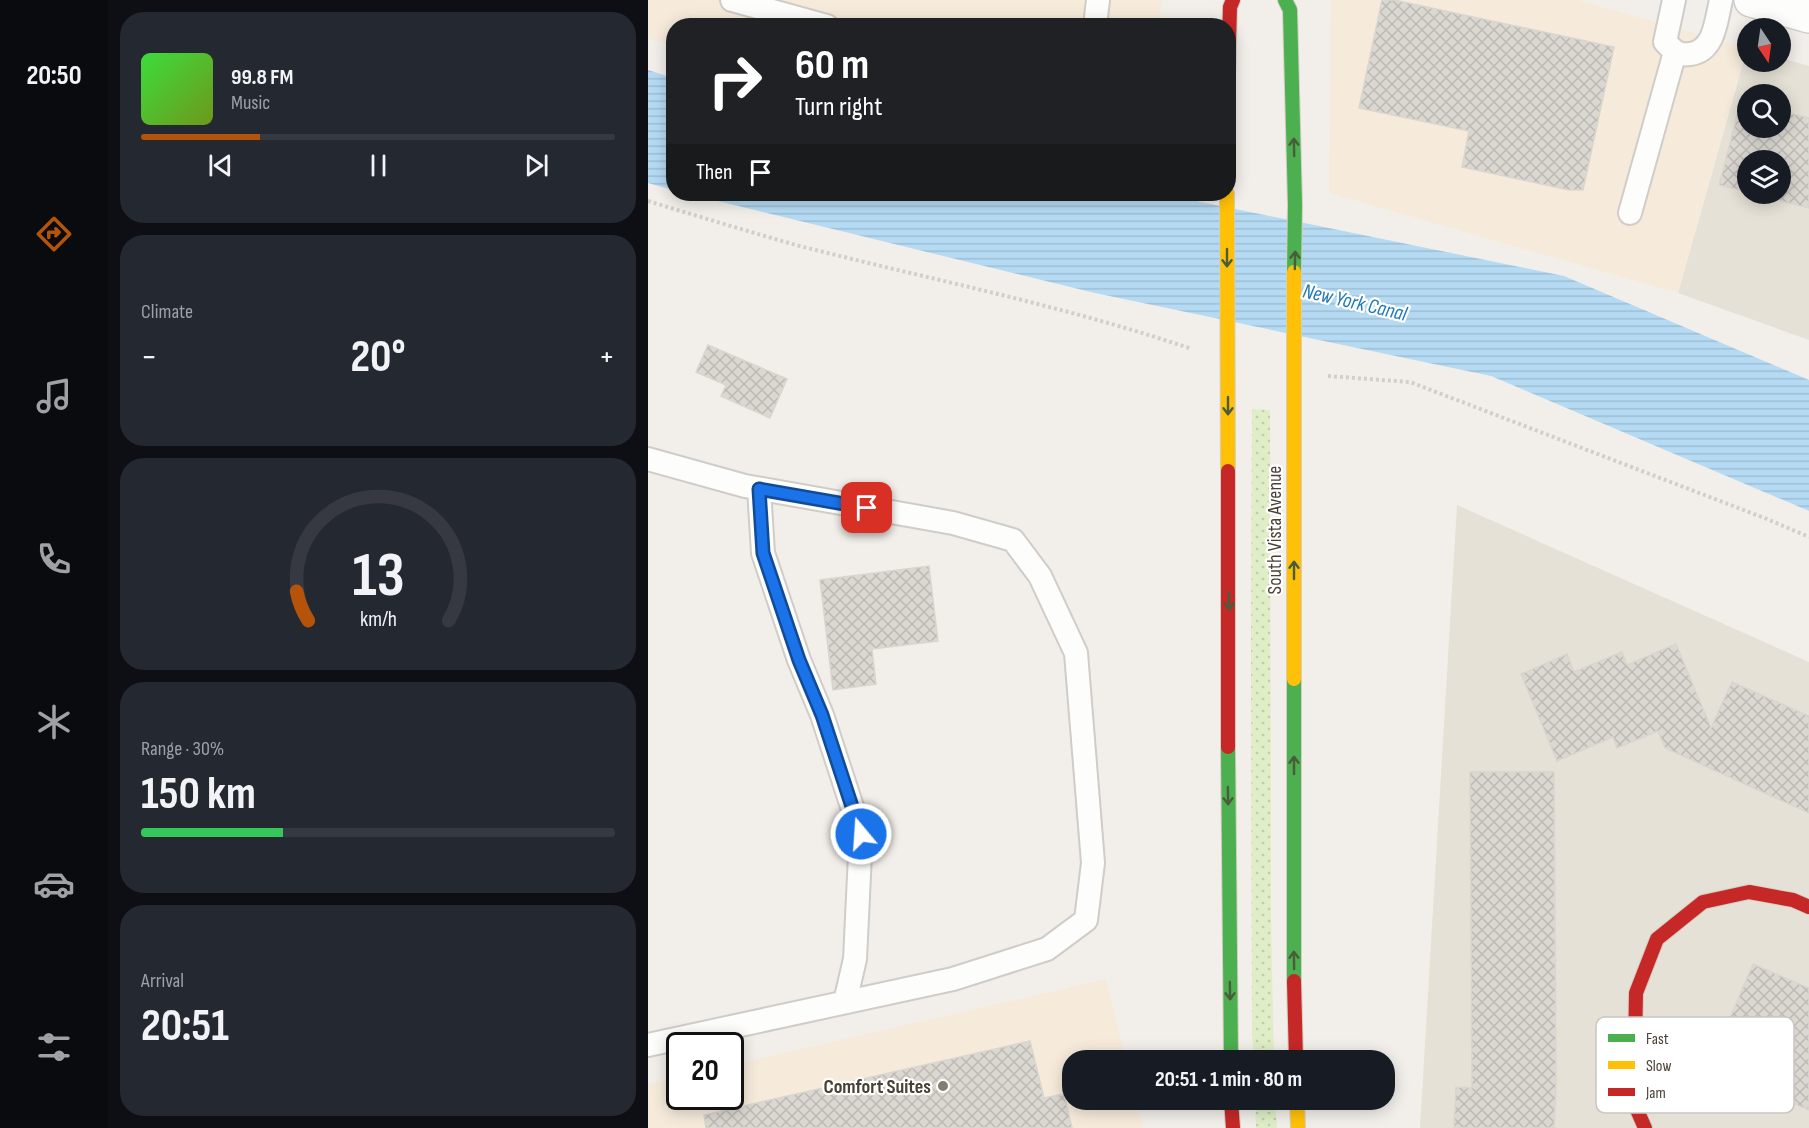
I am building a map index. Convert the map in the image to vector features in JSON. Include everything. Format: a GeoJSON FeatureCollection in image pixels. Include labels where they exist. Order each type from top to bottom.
{"type":"FeatureCollection","features":[{"type":"Feature","properties":{"kind":"main road"},"geometry":{"type":"LineString","coordinates":[[1230,18],[1233,0]]}},
{"type":"Feature","properties":{"kind":"main road","name":"South Vista Avenue"},"geometry":{"type":"LineString","coordinates":[[1285,0],[1290,10],[1295,205],[1296,1050]]}},
{"type":"Feature","properties":{"kind":"main road"},"geometry":{"type":"LineString","coordinates":[[1227,201],[1231,1050]]}},
{"type":"Feature","properties":{"kind":"main road"},"geometry":{"type":"LineString","coordinates":[[1636,1017],[1636,993],[1657,939],[1703,902],[1749,892],[1793,900],[1809,907]]}},
{"type":"Feature","properties":{"kind":"main road"},"geometry":{"type":"LineString","coordinates":[[1232,1110],[1233,1128]]}},
{"type":"Feature","properties":{"kind":"main road"},"geometry":{"type":"LineString","coordinates":[[1297,1110],[1298,1128]]}},
{"type":"Feature","properties":{"kind":"main road"},"geometry":{"type":"LineString","coordinates":[[1638,1113],[1644,1128]]}},
{"type":"Feature","properties":{"kind":"street"},"geometry":{"type":"LineString","coordinates":[[1750,0],[1809,16]]}},
{"type":"Feature","properties":{"kind":"lane"},"geometry":{"type":"LineString","coordinates":[[732,0],[798,18]]}},
{"type":"Feature","properties":{"kind":"lane"},"geometry":{"type":"LineString","coordinates":[[1096,18],[1098,0]]}},
{"type":"Feature","properties":{"kind":"lane"},"geometry":{"type":"LineString","coordinates":[[1674,0],[1665,42],[1675,52],[1687,55],[1700,52],[1707,46],[1721,0]]}},
{"type":"Feature","properties":{"kind":"lane"},"geometry":{"type":"LineString","coordinates":[[1630,213],[1675,52]]}},
{"type":"Feature","properties":{"kind":"lane"},"geometry":{"type":"LineString","coordinates":[[648,459],[759,489],[954,524],[1013,540],[1040,576],[1076,653],[1093,864],[1086,920],[1047,949],[953,979],[648,1045]]}},
{"type":"Feature","properties":{"kind":"lane"},"geometry":{"type":"LineString","coordinates":[[759,489],[763,553],[799,660],[822,715],[861,834],[855,959],[845,1002]]}},
{"type":"Feature","properties":{"kind":"path"},"geometry":{"type":"LineString","coordinates":[[648,201],[795,244],[1033,302],[1228,353]]}},
{"type":"Feature","properties":{"kind":"path"},"geometry":{"type":"LineString","coordinates":[[1294,366],[1324,376],[1410,382],[1809,537]]}},
{"type":"Feature","properties":{"kind":"shaded area"},"geometry":{"type":"Polygon","coordinates":[[[648,0],[1161,0],[1160,18],[666,18],[666,43],[648,39],[648,0]]]}},
{"type":"Feature","properties":{"kind":"shaded area"},"geometry":{"type":"Polygon","coordinates":[[[1331,0],[1578,0],[1737,45],[1737,72],[1740,72],[1678,293],[1329,193],[1331,0]]]}},
{"type":"Feature","properties":{"kind":"shaded area"},"geometry":{"type":"Polygon","coordinates":[[[1791,61],[1809,66],[1809,340],[1678,293],[1737,84],[1737,138],[1791,138],[1791,84],[1737,84],[1740,72],[1791,72],[1791,61]]]}},
{"type":"Feature","properties":{"kind":"shaded area"},"geometry":{"type":"Polygon","coordinates":[[[1457,505],[1809,662],[1809,1128],[1420,1128],[1457,505]]]}},
{"type":"Feature","properties":{"kind":"shaded area"},"geometry":{"type":"Polygon","coordinates":[[[1106,979],[1124,1050],[1062,1050],[1062,1110],[1138,1110],[1143,1128],[648,1128],[648,1084],[666,1080],[666,1110],[744,1110],[744,1062],[1106,979]]]}},
{"type":"Feature","properties":{"kind":"green space"},"geometry":{"type":"Polygon","coordinates":[[[1252,409],[1270,410],[1271,919],[1274,1050],[1253,1050],[1252,1033],[1252,409]]]}},
{"type":"Feature","properties":{"kind":"green space"},"geometry":{"type":"Polygon","coordinates":[[[1255,1110],[1276,1110],[1277,1128],[1256,1128],[1255,1110]]]}},
{"type":"Feature","properties":{"kind":"water"},"geometry":{"type":"Polygon","coordinates":[[[648,70],[666,76],[666,188],[648,183],[648,70]]]}},
{"type":"Feature","properties":{"kind":"water","name":"New York Canal"},"geometry":{"type":"Polygon","coordinates":[[[718,201],[1196,201],[1564,276],[1809,380],[1809,511],[1491,376],[1095,293],[718,201]]]}},
{"type":"Feature","properties":{"kind":"building"},"geometry":{"type":"Polygon","coordinates":[[[1382,0],[1394,0],[1614,47],[1583,190],[1569,190],[1462,167],[1469,131],[1359,108],[1382,0]]]}},
{"type":"Feature","properties":{"kind":"building"},"geometry":{"type":"Polygon","coordinates":[[[1791,114],[1809,118],[1809,208],[1791,204],[1791,150],[1737,150],[1737,189],[1719,185],[1737,116],[1737,138],[1791,138],[1791,114]]]}},
{"type":"Feature","properties":{"kind":"building"},"geometry":{"type":"Polygon","coordinates":[[[708,345],[787,379],[770,418],[721,396],[726,385],[696,372],[708,345]]]}},
{"type":"Feature","properties":{"kind":"building"},"geometry":{"type":"Polygon","coordinates":[[[929,566],[938,641],[872,649],[876,684],[833,690],[820,580],[929,566]]]}},
{"type":"Feature","properties":{"kind":"building"},"geometry":{"type":"Polygon","coordinates":[[[1676,644],[1711,728],[1732,682],[1809,716],[1809,813],[1665,748],[1658,731],[1617,748],[1613,737],[1557,761],[1521,674],[1567,654],[1574,672],[1622,652],[1627,665],[1676,644]]]}},
{"type":"Feature","properties":{"kind":"building"},"geometry":{"type":"Polygon","coordinates":[[[1470,772],[1554,772],[1556,1085],[1554,1128],[1454,1128],[1456,1087],[1472,1088],[1470,772]]]}},
{"type":"Feature","properties":{"kind":"building"},"geometry":{"type":"Polygon","coordinates":[[[1753,964],[1809,988],[1809,1110],[1794,1104],[1794,1017],[1730,1017],[1753,964]]]}},
{"type":"Feature","properties":{"kind":"building","name":"Comfort Suites"},"geometry":{"type":"Polygon","coordinates":[[[1030,1041],[1044,1098],[1062,1094],[1062,1110],[1068,1110],[1072,1128],[706,1128],[704,1115],[726,1110],[744,1110],[744,1106],[1030,1041]]]}},
{"type":"Feature","properties":{"kind":"traffic: fast"},"geometry":{"type":"LineString","coordinates":[[1285,0],[1290,10],[1295,205],[1294,272]]}},
{"type":"Feature","properties":{"kind":"traffic: fast"},"geometry":{"type":"LineString","coordinates":[[1294,679],[1294,981]]}},
{"type":"Feature","properties":{"kind":"traffic: fast"},"geometry":{"type":"LineString","coordinates":[[1228,747],[1231,1050]]}},
{"type":"Feature","properties":{"kind":"traffic: slow"},"geometry":{"type":"LineString","coordinates":[[1227,201],[1228,471]]}},
{"type":"Feature","properties":{"kind":"traffic: slow"},"geometry":{"type":"LineString","coordinates":[[1294,272],[1294,679]]}},
{"type":"Feature","properties":{"kind":"traffic: slow"},"geometry":{"type":"LineString","coordinates":[[1297,1110],[1298,1128]]}},
{"type":"Feature","properties":{"kind":"traffic: jam"},"geometry":{"type":"LineString","coordinates":[[1230,18],[1233,0]]}},
{"type":"Feature","properties":{"kind":"traffic: jam"},"geometry":{"type":"LineString","coordinates":[[1228,471],[1228,747]]}},
{"type":"Feature","properties":{"kind":"traffic: jam"},"geometry":{"type":"LineString","coordinates":[[1636,1017],[1636,993],[1657,939],[1703,902],[1749,892],[1793,900],[1809,907]]}},
{"type":"Feature","properties":{"kind":"traffic: jam"},"geometry":{"type":"LineString","coordinates":[[1294,981],[1296,1050]]}},
{"type":"Feature","properties":{"kind":"traffic: jam"},"geometry":{"type":"LineString","coordinates":[[1232,1110],[1233,1128]]}},
{"type":"Feature","properties":{"kind":"traffic: jam"},"geometry":{"type":"LineString","coordinates":[[1638,1113],[1645,1128]]}},
{"type":"Feature","properties":{"kind":"place","name":"Comfort Suites"},"geometry":{"type":"Point","coordinates":[943,1086]}},
{"type":"Feature","properties":{"kind":"route"},"geometry":{"type":"LineString","coordinates":[[861,834],[822,715],[799,660],[763,553],[759,489],[867,508]]}}]}
